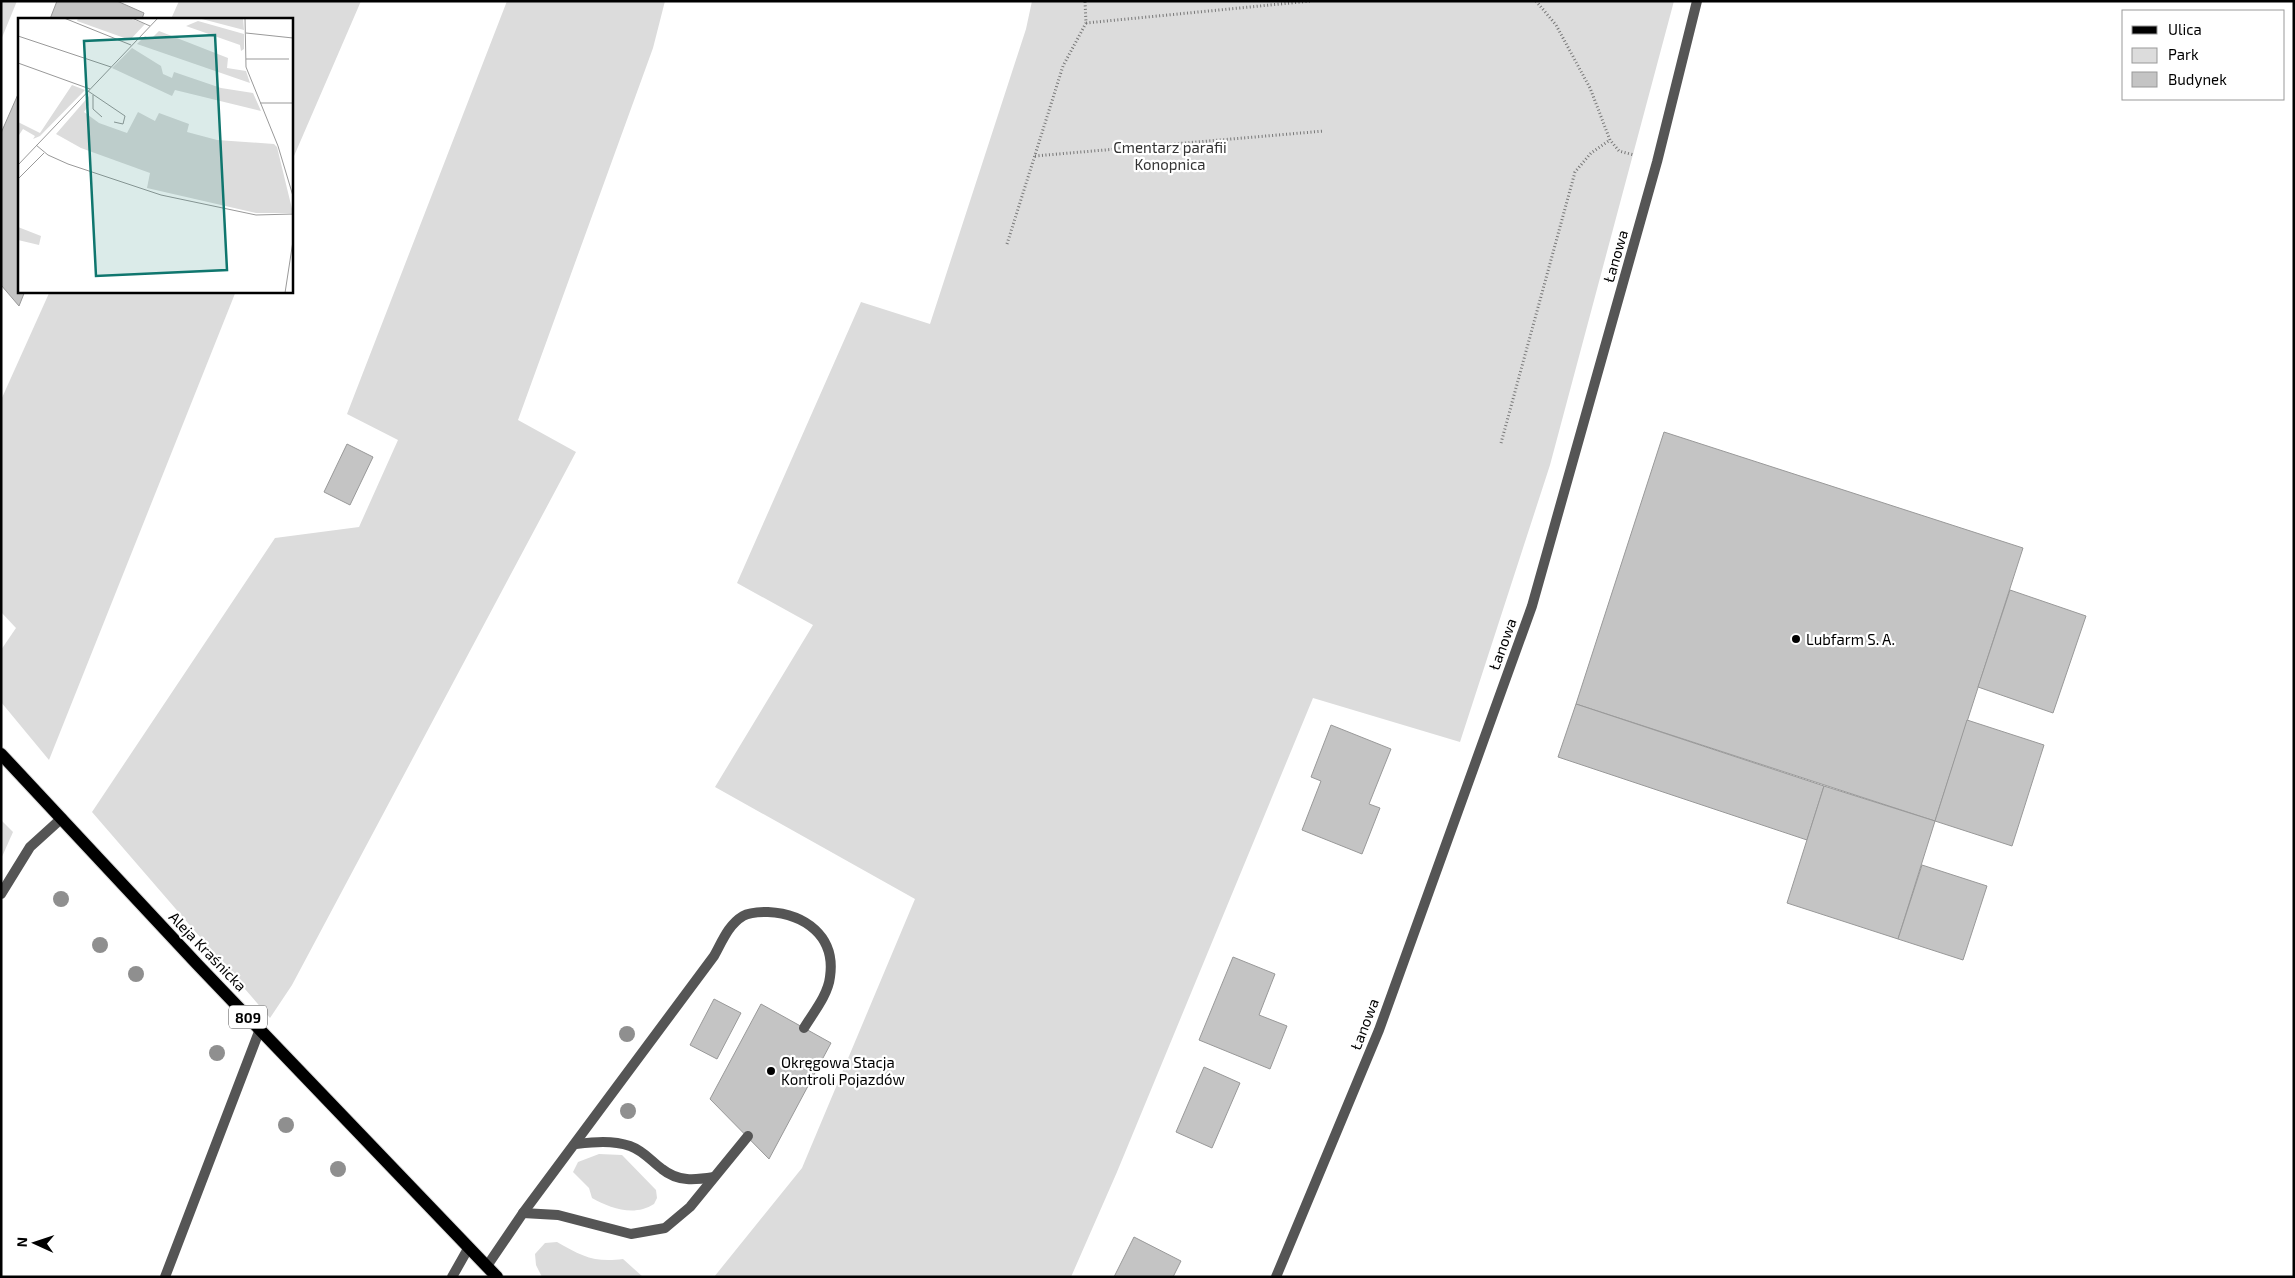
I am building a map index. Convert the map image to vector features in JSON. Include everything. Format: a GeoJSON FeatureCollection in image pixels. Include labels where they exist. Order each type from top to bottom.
{"type":"FeatureCollection","features":[{"type":"Feature","properties":{"kind":"main road","name":"Aleja Kraśnicka"},"geometry":{"type":"LineString","coordinates":[[1,754],[260,1030],[498,1277]]}},
{"type":"Feature","properties":{"kind":"street","name":"Łanowa"},"geometry":{"type":"LineString","coordinates":[[1276,1277],[1379,1030],[1532,606],[1657,162],[1697,1]]}},
{"type":"Feature","properties":{"kind":"street"},"geometry":{"type":"LineString","coordinates":[[1,894],[30,847],[62,818]]}},
{"type":"Feature","properties":{"kind":"street"},"geometry":{"type":"LineString","coordinates":[[487,1266],[523,1213],[714,956],[731,926],[743,916],[756,912],[778,913],[799,918],[810,924],[820,934],[828,956],[830,977],[827,990],[804,1028]]}},
{"type":"Feature","properties":{"kind":"street"},"geometry":{"type":"LineString","coordinates":[[165,1277],[260,1030]]}},
{"type":"Feature","properties":{"kind":"street"},"geometry":{"type":"LineString","coordinates":[[523,1213],[558,1215],[604,1229],[631,1234],[665,1228],[690,1207],[748,1136]]}},
{"type":"Feature","properties":{"kind":"street"},"geometry":{"type":"LineString","coordinates":[[576,1144],[620,1143],[648,1156],[662,1170],[676,1177],[691,1180],[714,1177]]}},
{"type":"Feature","properties":{"kind":"street"},"geometry":{"type":"LineString","coordinates":[[452,1277],[469,1248]]}},
{"type":"Feature","properties":{"kind":"path"},"geometry":{"type":"LineString","coordinates":[[1007,244],[1062,66],[1086,23],[1086,1]]}},
{"type":"Feature","properties":{"kind":"path"},"geometry":{"type":"LineString","coordinates":[[1086,23],[1311,1]]}},
{"type":"Feature","properties":{"kind":"path"},"geometry":{"type":"LineString","coordinates":[[1536,1],[1556,26],[1590,88],[1610,140],[1620,151],[1634,155]]}},
{"type":"Feature","properties":{"kind":"path"},"geometry":{"type":"LineString","coordinates":[[1034,156],[1324,131]]}},
{"type":"Feature","properties":{"kind":"path"},"geometry":{"type":"LineString","coordinates":[[1502,443],[1566,197],[1575,172],[1591,153],[1610,140]]}},
{"type":"Feature","properties":{"kind":"green space"},"geometry":{"type":"Polygon","coordinates":[[[1,1],[17,1],[1,40],[1,1]]]}},
{"type":"Feature","properties":{"kind":"green space"},"geometry":{"type":"Polygon","coordinates":[[[179,1],[361,1],[292,161],[292,18],[171,18],[179,1]]]}},
{"type":"Feature","properties":{"kind":"green space"},"geometry":{"type":"Polygon","coordinates":[[[507,1],[665,1],[653,48],[518,420],[576,452],[292,985],[270,1018],[92,812],[275,538],[359,527],[398,440],[347,414],[507,1]]]}},
{"type":"Feature","properties":{"kind":"green space","name":"Cmentarz parafii Konopnica"},"geometry":{"type":"Polygon","coordinates":[[[1032,1],[1674,1],[1550,465],[1460,742],[1313,698],[1117,1172],[1071,1277],[714,1277],[802,1168],[915,899],[715,787],[813,625],[737,583],[861,302],[930,324],[1026,29],[1032,1]]]}},
{"type":"Feature","properties":{"kind":"green space"},"geometry":{"type":"Polygon","coordinates":[[[50,292],[236,292],[49,760],[1,702],[1,650],[16,628],[1,612],[1,400],[50,292]]]}},
{"type":"Feature","properties":{"kind":"green space"},"geometry":{"type":"Polygon","coordinates":[[[1,820],[13,832],[1,859],[1,820]]]}},
{"type":"Feature","properties":{"kind":"green space"},"geometry":{"type":"Polygon","coordinates":[[[599,1154],[622,1155],[656,1190],[657,1198],[654,1204],[638,1210],[622,1210],[592,1198],[589,1188],[573,1172],[578,1162],[599,1154]]]}},
{"type":"Feature","properties":{"kind":"green space"},"geometry":{"type":"Polygon","coordinates":[[[557,1242],[588,1257],[604,1260],[623,1259],[643,1277],[542,1277],[536,1265],[535,1254],[545,1243],[557,1242]]]}},
{"type":"Feature","properties":{"kind":"building"},"geometry":{"type":"Polygon","coordinates":[[[57,1],[117,1],[144,13],[142,18],[50,18],[57,1]]]}},
{"type":"Feature","properties":{"kind":"building"},"geometry":{"type":"Polygon","coordinates":[[[18,94],[18,292],[25,292],[19,306],[1,285],[1,133],[18,94]]]}},
{"type":"Feature","properties":{"kind":"building","name":"Lubfarm S. A."},"geometry":{"type":"Polygon","coordinates":[[[1664,432],[2023,548],[1935,821],[1576,704],[1664,432]]]}},
{"type":"Feature","properties":{"kind":"building"},"geometry":{"type":"Polygon","coordinates":[[[347,444],[373,457],[350,505],[324,492],[347,444]]]}},
{"type":"Feature","properties":{"kind":"building"},"geometry":{"type":"Polygon","coordinates":[[[2010,590],[2086,616],[2053,713],[1978,687],[2010,590]]]}},
{"type":"Feature","properties":{"kind":"building"},"geometry":{"type":"Polygon","coordinates":[[[1576,704],[1824,786],[1807,840],[1558,757],[1576,704]]]}},
{"type":"Feature","properties":{"kind":"building"},"geometry":{"type":"Polygon","coordinates":[[[1967,720],[2044,745],[2012,846],[1935,821],[1967,720]]]}},
{"type":"Feature","properties":{"kind":"building"},"geometry":{"type":"Polygon","coordinates":[[[1331,725],[1391,749],[1369,804],[1380,808],[1362,854],[1302,830],[1321,781],[1311,777],[1331,725]]]}},
{"type":"Feature","properties":{"kind":"building"},"geometry":{"type":"Polygon","coordinates":[[[1824,786],[1935,821],[1898,939],[1787,903],[1824,786]]]}},
{"type":"Feature","properties":{"kind":"building"},"geometry":{"type":"Polygon","coordinates":[[[1922,865],[1987,886],[1963,960],[1898,939],[1922,865]]]}},
{"type":"Feature","properties":{"kind":"building"},"geometry":{"type":"Polygon","coordinates":[[[1233,957],[1275,974],[1259,1015],[1287,1026],[1270,1069],[1199,1040],[1233,957]]]}},
{"type":"Feature","properties":{"kind":"building"},"geometry":{"type":"Polygon","coordinates":[[[714,999],[741,1013],[717,1059],[690,1045],[714,999]]]}},
{"type":"Feature","properties":{"kind":"building","name":"Okręgowa Stacja Kontroli Pojazdów"},"geometry":{"type":"Polygon","coordinates":[[[761,1004],[831,1043],[769,1159],[710,1099],[761,1004]]]}},
{"type":"Feature","properties":{"kind":"building"},"geometry":{"type":"Polygon","coordinates":[[[1204,1067],[1240,1083],[1212,1148],[1176,1132],[1204,1067]]]}},
{"type":"Feature","properties":{"kind":"building"},"geometry":{"type":"Polygon","coordinates":[[[1134,1237],[1181,1261],[1173,1277],[1114,1277],[1134,1237]]]}},
{"type":"Feature","properties":{"kind":"place","name":"Lubfarm S. A."},"geometry":{"type":"Point","coordinates":[1796,639]}},
{"type":"Feature","properties":{"kind":"place","name":"Okręgowa Stacja Kontroli Pojazdów"},"geometry":{"type":"Point","coordinates":[771,1071]}}]}
